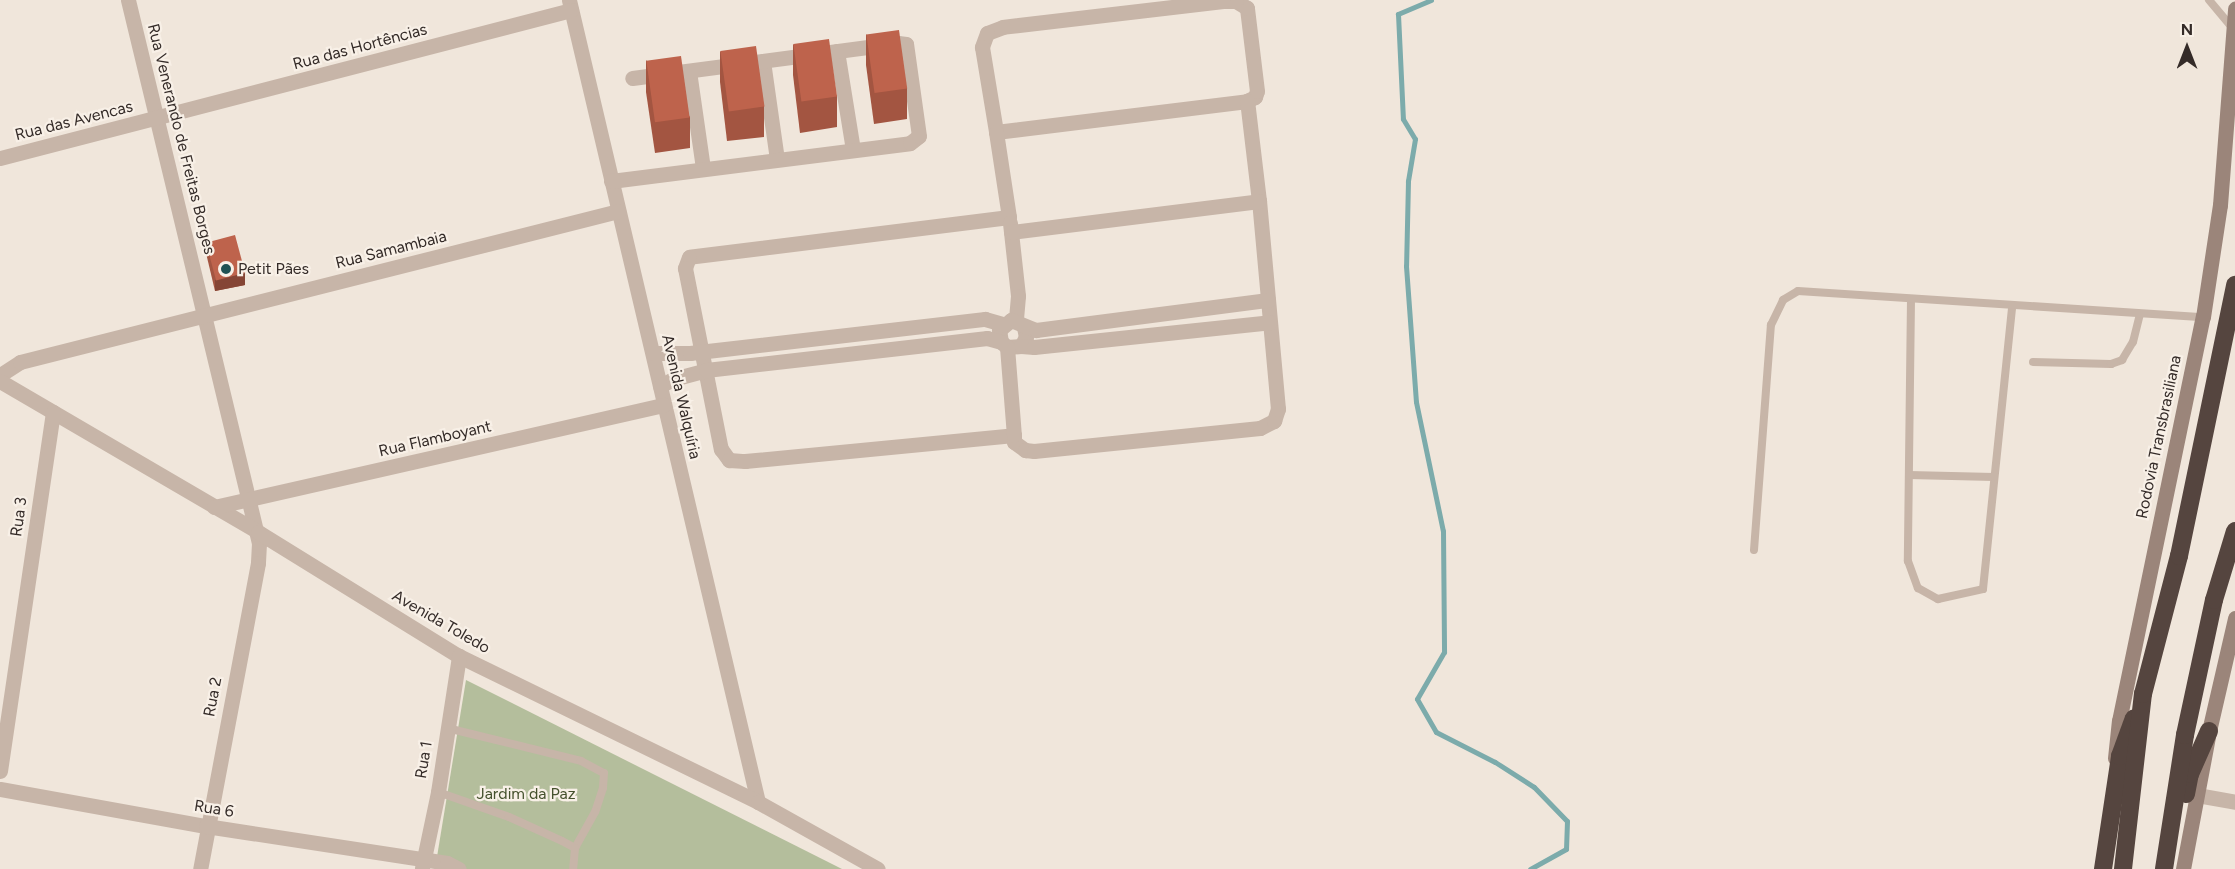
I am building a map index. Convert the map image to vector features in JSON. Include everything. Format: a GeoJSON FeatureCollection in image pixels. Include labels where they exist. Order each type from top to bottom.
{"type":"FeatureCollection","features":[{"type":"Feature","properties":{"kind":"highway"},"geometry":{"type":"LineString","coordinates":[[2102,869],[2110,838],[2120,756],[2143,693],[2179,556],[2235,285]]}},
{"type":"Feature","properties":{"kind":"highway"},"geometry":{"type":"LineString","coordinates":[[2164,869],[2185,735],[2214,600],[2235,531]]}},
{"type":"Feature","properties":{"kind":"highway"},"geometry":{"type":"LineString","coordinates":[[2123,869],[2143,693]]}},
{"type":"Feature","properties":{"kind":"highway"},"geometry":{"type":"LineString","coordinates":[[2171,869],[2190,774],[2209,731]]}},
{"type":"Feature","properties":{"kind":"main road","name":"Rodovia Transbrasiliana"},"geometry":{"type":"LineString","coordinates":[[2102,869],[2119,721],[2182,430],[2203,317],[2220,205],[2235,9]]}},
{"type":"Feature","properties":{"kind":"main road"},"geometry":{"type":"LineString","coordinates":[[2183,869],[2209,731],[2235,618]]}},
{"type":"Feature","properties":{"kind":"street","name":"Rua Venerando de Freitas Borges"},"geometry":{"type":"LineString","coordinates":[[128,0],[206,315],[248,500],[258,532]]}},
{"type":"Feature","properties":{"kind":"street"},"geometry":{"type":"LineString","coordinates":[[996,132],[1246,102],[1255,97],[1257,91],[1247,8],[1236,1],[1003,27],[987,33],[982,47],[1010,224],[1018,296],[1014,324]]}},
{"type":"Feature","properties":{"kind":"street","name":"Rua das Hortências"},"geometry":{"type":"LineString","coordinates":[[157,119],[570,5]]}},
{"type":"Feature","properties":{"kind":"street","name":"Avenida Walquíria"},"geometry":{"type":"LineString","coordinates":[[570,5],[758,802]]}},
{"type":"Feature","properties":{"kind":"street"},"geometry":{"type":"LineString","coordinates":[[612,181],[910,143],[919,136],[906,44],[632,78]]}},
{"type":"Feature","properties":{"kind":"street"},"geometry":{"type":"LineString","coordinates":[[837,51],[854,150]]}},
{"type":"Feature","properties":{"kind":"street"},"geometry":{"type":"LineString","coordinates":[[763,61],[777,159]]}},
{"type":"Feature","properties":{"kind":"street"},"geometry":{"type":"LineString","coordinates":[[689,71],[703,168]]}},
{"type":"Feature","properties":{"kind":"street"},"geometry":{"type":"LineString","coordinates":[[1014,324],[999,330],[1009,345],[1014,442],[1025,450],[1034,451],[1268,425],[1274,421],[1278,409],[1259,201],[1246,102]]}},
{"type":"Feature","properties":{"kind":"street","name":"Rua das Avencas"},"geometry":{"type":"LineString","coordinates":[[0,158],[157,119]]}},
{"type":"Feature","properties":{"kind":"street"},"geometry":{"type":"LineString","coordinates":[[1014,435],[745,461],[729,460],[721,449],[685,268],[689,257],[1259,201]]}},
{"type":"Feature","properties":{"kind":"street","name":"Rua Samambaia"},"geometry":{"type":"LineString","coordinates":[[0,375],[20,362],[618,211]]}},
{"type":"Feature","properties":{"kind":"street"},"geometry":{"type":"LineString","coordinates":[[652,353],[703,351],[985,319],[1036,330],[1268,300]]}},
{"type":"Feature","properties":{"kind":"street"},"geometry":{"type":"LineString","coordinates":[[660,386],[673,379],[706,370],[987,338],[1009,345],[1034,347],[1270,321]]}},
{"type":"Feature","properties":{"kind":"street"},"geometry":{"type":"LineString","coordinates":[[1009,345],[1026,337],[1014,324]]}},
{"type":"Feature","properties":{"kind":"street","name":"Avenida Toledo"},"geometry":{"type":"LineString","coordinates":[[0,381],[258,532],[459,656],[758,802],[878,869]]}},
{"type":"Feature","properties":{"kind":"street","name":"Rua Flamboyant"},"geometry":{"type":"LineString","coordinates":[[214,507],[664,405]]}},
{"type":"Feature","properties":{"kind":"street","name":"Rua 3"},"geometry":{"type":"LineString","coordinates":[[0,771],[53,412]]}},
{"type":"Feature","properties":{"kind":"street","name":"Rua 2"},"geometry":{"type":"LineString","coordinates":[[200,869],[206,826],[258,563],[258,532]]}},
{"type":"Feature","properties":{"kind":"street","name":"Rua 1"},"geometry":{"type":"LineString","coordinates":[[422,864],[438,792],[459,656]]}},
{"type":"Feature","properties":{"kind":"street","name":"Rua 6"},"geometry":{"type":"LineString","coordinates":[[0,789],[422,864],[447,863],[459,869]]}},
{"type":"Feature","properties":{"kind":"street"},"geometry":{"type":"LineString","coordinates":[[2197,795],[2235,802]]}},
{"type":"Feature","properties":{"kind":"lane"},"geometry":{"type":"LineString","coordinates":[[2209,0],[2233,29]]}},
{"type":"Feature","properties":{"kind":"lane"},"geometry":{"type":"LineString","coordinates":[[1754,550],[1771,325],[1783,300],[1798,291],[2203,317]]}},
{"type":"Feature","properties":{"kind":"lane"},"geometry":{"type":"LineString","coordinates":[[1911,299],[1908,561],[1918,588],[1938,599],[1983,589],[2012,306]]}},
{"type":"Feature","properties":{"kind":"lane"},"geometry":{"type":"LineString","coordinates":[[2033,362],[2111,364],[2122,360],[2133,342],[2140,314]]}},
{"type":"Feature","properties":{"kind":"lane"},"geometry":{"type":"LineString","coordinates":[[1909,475],[1994,477]]}},
{"type":"Feature","properties":{"kind":"lane"},"geometry":{"type":"LineString","coordinates":[[447,728],[581,761],[604,773],[603,788],[595,812],[574,848],[573,869]]}},
{"type":"Feature","properties":{"kind":"lane"},"geometry":{"type":"LineString","coordinates":[[438,792],[509,817],[574,848]]}},
{"type":"Feature","properties":{"kind":"green space","name":"Jardim da Paz"},"geometry":{"type":"Polygon","coordinates":[[[466,680],[842,869],[435,869],[466,680]]]}},
{"type":"Feature","properties":{"kind":"building"},"geometry":{"type":"Polygon","coordinates":[[[899,30],[907,88],[875,93],[866,35],[899,30]]]}},
{"type":"Feature","properties":{"kind":"building"},"geometry":{"type":"Polygon","coordinates":[[[829,39],[837,96],[801,101],[793,44],[829,39]]]}},
{"type":"Feature","properties":{"kind":"building"},"geometry":{"type":"Polygon","coordinates":[[[756,46],[764,106],[729,111],[720,51],[756,46]]]}},
{"type":"Feature","properties":{"kind":"building"},"geometry":{"type":"Polygon","coordinates":[[[681,56],[690,117],[655,122],[646,61],[681,56]]]}},
{"type":"Feature","properties":{"kind":"building","name":"Petit Pães"},"geometry":{"type":"Polygon","coordinates":[[[235,235],[245,273],[216,280],[206,243],[235,235]]]}},
{"type":"Feature","properties":{"kind":"waterway"},"geometry":{"type":"LineString","coordinates":[[1431,0],[1398,14],[1403,119],[1415,139],[1408,181],[1406,266],[1416,402],[1443,531],[1444,652],[1417,699],[1436,732],[1495,762],[1534,787],[1567,821],[1566,849],[1530,869]]}},
{"type":"Feature","properties":{"kind":"place","name":"Petit Pães"},"geometry":{"type":"Point","coordinates":[226,269]}}]}
